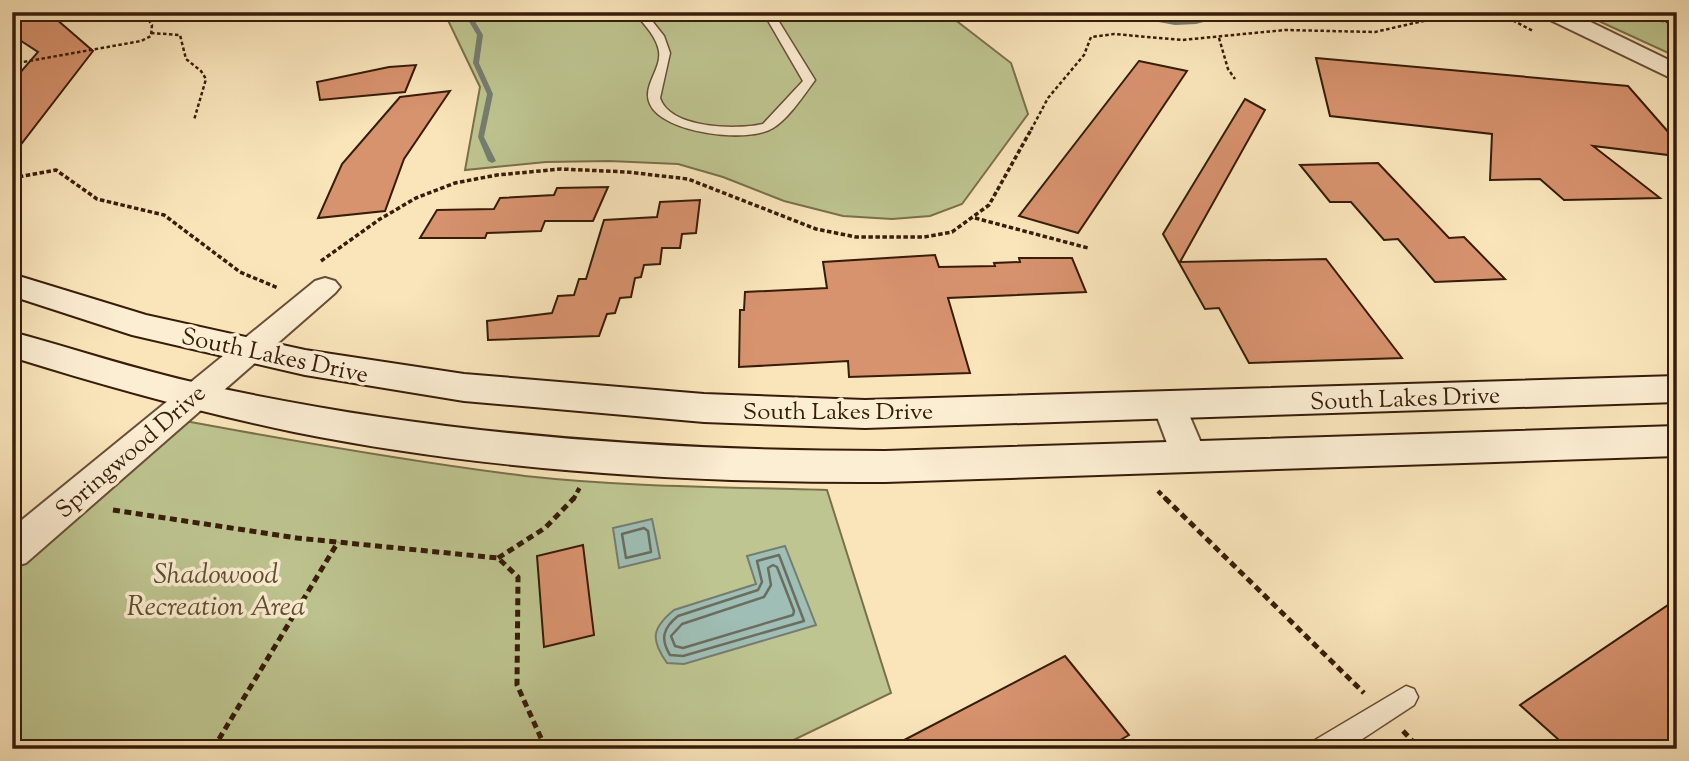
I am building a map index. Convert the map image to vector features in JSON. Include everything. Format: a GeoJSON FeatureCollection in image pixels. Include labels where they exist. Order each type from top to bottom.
{"type":"FeatureCollection","features":[{"type":"Feature","properties":{"kind":"main road"},"geometry":{"type":"LineString","coordinates":[[1552,12],[1677,74]]}},
{"type":"Feature","properties":{"kind":"main road","name":"South Lakes Drive"},"geometry":{"type":"LineString","coordinates":[[12,285],[176,335],[379,377],[483,391],[734,410],[865,414],[1677,389]]}},
{"type":"Feature","properties":{"kind":"main road"},"geometry":{"type":"LineString","coordinates":[[12,344],[74,365],[279,415],[403,435],[526,450],[662,461],[785,466],[916,466],[1381,453],[1677,441]]}},
{"type":"Feature","properties":{"kind":"street","name":"Springwood Drive"},"geometry":{"type":"LineString","coordinates":[[12,551],[248,351],[322,275]]}},
{"type":"Feature","properties":{"kind":"street"},"geometry":{"type":"LineString","coordinates":[[1170,406],[1189,457]]}},
{"type":"Feature","properties":{"kind":"lane"},"geometry":{"type":"LineString","coordinates":[[639,12],[658,37],[665,52],[653,90],[654,102],[661,113],[673,121],[693,126],[756,130],[769,127],[778,120],[784,107],[807,87],[809,80],[768,12]]}},
{"type":"Feature","properties":{"kind":"lane"},"geometry":{"type":"LineString","coordinates":[[1324,749],[1406,697]]}},
{"type":"Feature","properties":{"kind":"path"},"geometry":{"type":"LineString","coordinates":[[143,12],[152,25],[151,33]]}},
{"type":"Feature","properties":{"kind":"path"},"geometry":{"type":"LineString","coordinates":[[1497,12],[1506,18]]}},
{"type":"Feature","properties":{"kind":"path"},"geometry":{"type":"LineString","coordinates":[[1619,12],[1677,24]]}},
{"type":"Feature","properties":{"kind":"path"},"geometry":{"type":"LineString","coordinates":[[322,275],[351,243],[380,219],[429,193],[455,183],[496,175],[561,169],[627,172],[688,179],[816,229],[856,237],[924,237],[952,232],[989,205],[1048,98],[1084,55],[1087,41],[1091,37],[1114,34],[1163,39],[1219,38],[1311,29],[1375,32],[1445,16],[1518,17]]}},
{"type":"Feature","properties":{"kind":"path"},"geometry":{"type":"LineString","coordinates":[[12,64],[141,41],[151,33],[180,35],[186,59],[201,71],[206,79],[194,120]]}},
{"type":"Feature","properties":{"kind":"path"},"geometry":{"type":"LineString","coordinates":[[1219,38],[1228,69],[1235,79]]}},
{"type":"Feature","properties":{"kind":"path"},"geometry":{"type":"LineString","coordinates":[[12,178],[56,170],[97,199],[164,215],[240,272],[276,289],[287,283]]}},
{"type":"Feature","properties":{"kind":"path"},"geometry":{"type":"LineString","coordinates":[[974,218],[1088,248]]}},
{"type":"Feature","properties":{"kind":"path"},"geometry":{"type":"LineString","coordinates":[[111,509],[338,542],[498,558],[537,535],[572,505],[584,479]]}},
{"type":"Feature","properties":{"kind":"path"},"geometry":{"type":"LineString","coordinates":[[1157,490],[1323,652]]}},
{"type":"Feature","properties":{"kind":"path"},"geometry":{"type":"LineString","coordinates":[[213,749],[338,542]]}},
{"type":"Feature","properties":{"kind":"path"},"geometry":{"type":"LineString","coordinates":[[498,558],[518,577],[517,685],[547,749]]}},
{"type":"Feature","properties":{"kind":"green space"},"geometry":{"type":"Polygon","coordinates":[[[444,12],[945,12],[1011,63],[1028,114],[962,204],[930,216],[892,219],[843,216],[784,201],[723,177],[678,164],[546,162],[465,170],[480,87],[444,12]]]}},
{"type":"Feature","properties":{"kind":"green space"},"geometry":{"type":"Polygon","coordinates":[[[1579,12],[1677,12],[1677,57],[1579,12]]]}},
{"type":"Feature","properties":{"kind":"green space","name":"Shadowood Recreation Area"},"geometry":{"type":"Polygon","coordinates":[[[169,418],[346,450],[525,476],[638,484],[827,490],[891,693],[775,749],[12,749],[12,553],[169,418]]]}},
{"type":"Feature","properties":{"kind":"water"},"geometry":{"type":"Polygon","coordinates":[[[652,519],[660,558],[619,568],[613,528],[652,519]]]}},
{"type":"Feature","properties":{"kind":"water"},"geometry":{"type":"Polygon","coordinates":[[[785,546],[816,625],[684,664],[667,663],[658,647],[656,634],[667,616],[674,610],[756,584],[747,556],[785,546]]]}},
{"type":"Feature","properties":{"kind":"building"},"geometry":{"type":"Polygon","coordinates":[[[12,12],[48,12],[93,51],[12,156],[12,82],[38,52],[12,35],[12,12]]]}},
{"type":"Feature","properties":{"kind":"building"},"geometry":{"type":"Polygon","coordinates":[[[1316,58],[1628,86],[1677,142],[1677,156],[1593,146],[1660,198],[1564,200],[1540,179],[1490,180],[1492,134],[1330,116],[1316,58]]]}},
{"type":"Feature","properties":{"kind":"building"},"geometry":{"type":"Polygon","coordinates":[[[1139,61],[1187,71],[1078,233],[1019,216],[1139,61]]]}},
{"type":"Feature","properties":{"kind":"building"},"geometry":{"type":"Polygon","coordinates":[[[416,65],[405,92],[320,100],[317,82],[389,67],[416,65]]]}},
{"type":"Feature","properties":{"kind":"building"},"geometry":{"type":"Polygon","coordinates":[[[450,91],[404,159],[385,211],[318,218],[342,164],[400,97],[450,91]]]}},
{"type":"Feature","properties":{"kind":"building"},"geometry":{"type":"Polygon","coordinates":[[[1245,99],[1265,110],[1180,262],[1326,259],[1402,358],[1249,363],[1219,308],[1205,309],[1163,234],[1245,99]]]}},
{"type":"Feature","properties":{"kind":"building"},"geometry":{"type":"Polygon","coordinates":[[[1378,163],[1449,238],[1464,237],[1505,279],[1435,282],[1398,239],[1384,240],[1351,202],[1330,202],[1300,165],[1378,163]]]}},
{"type":"Feature","properties":{"kind":"building"},"geometry":{"type":"Polygon","coordinates":[[[608,187],[593,221],[545,221],[541,231],[487,233],[485,238],[420,238],[437,210],[494,209],[500,198],[554,195],[557,188],[608,187]]]}},
{"type":"Feature","properties":{"kind":"building"},"geometry":{"type":"Polygon","coordinates":[[[700,200],[696,233],[682,234],[680,248],[662,248],[660,264],[644,265],[641,277],[635,278],[631,297],[620,298],[615,313],[607,314],[599,336],[488,340],[487,321],[552,313],[558,296],[574,295],[579,279],[586,279],[604,220],[657,217],[660,202],[700,200]]]}},
{"type":"Feature","properties":{"kind":"building"},"geometry":{"type":"Polygon","coordinates":[[[935,255],[939,267],[995,266],[994,263],[1020,262],[1019,258],[1072,258],[1086,292],[948,298],[970,373],[849,377],[848,361],[739,367],[740,310],[744,310],[745,292],[827,288],[823,262],[935,255]]]}},
{"type":"Feature","properties":{"kind":"building"},"geometry":{"type":"Polygon","coordinates":[[[583,545],[594,635],[544,647],[537,556],[583,545]]]}},
{"type":"Feature","properties":{"kind":"building"},"geometry":{"type":"Polygon","coordinates":[[[1677,599],[1677,749],[1569,749],[1520,705],[1677,599]]]}},
{"type":"Feature","properties":{"kind":"building"},"geometry":{"type":"Polygon","coordinates":[[[1065,656],[1129,735],[1104,749],[887,749],[1065,656]]]}},
{"type":"Feature","properties":{"kind":"waterway"},"geometry":{"type":"LineString","coordinates":[[471,12],[470,18],[480,35],[476,63],[490,94],[481,137],[492,161]]}},
{"type":"Feature","properties":{"kind":"waterway"},"geometry":{"type":"LineString","coordinates":[[968,12],[975,12]]}},
{"type":"Feature","properties":{"kind":"waterway"},"geometry":{"type":"LineString","coordinates":[[1106,12],[1175,23],[1196,22],[1222,15],[1297,19],[1326,12]]}}]}
